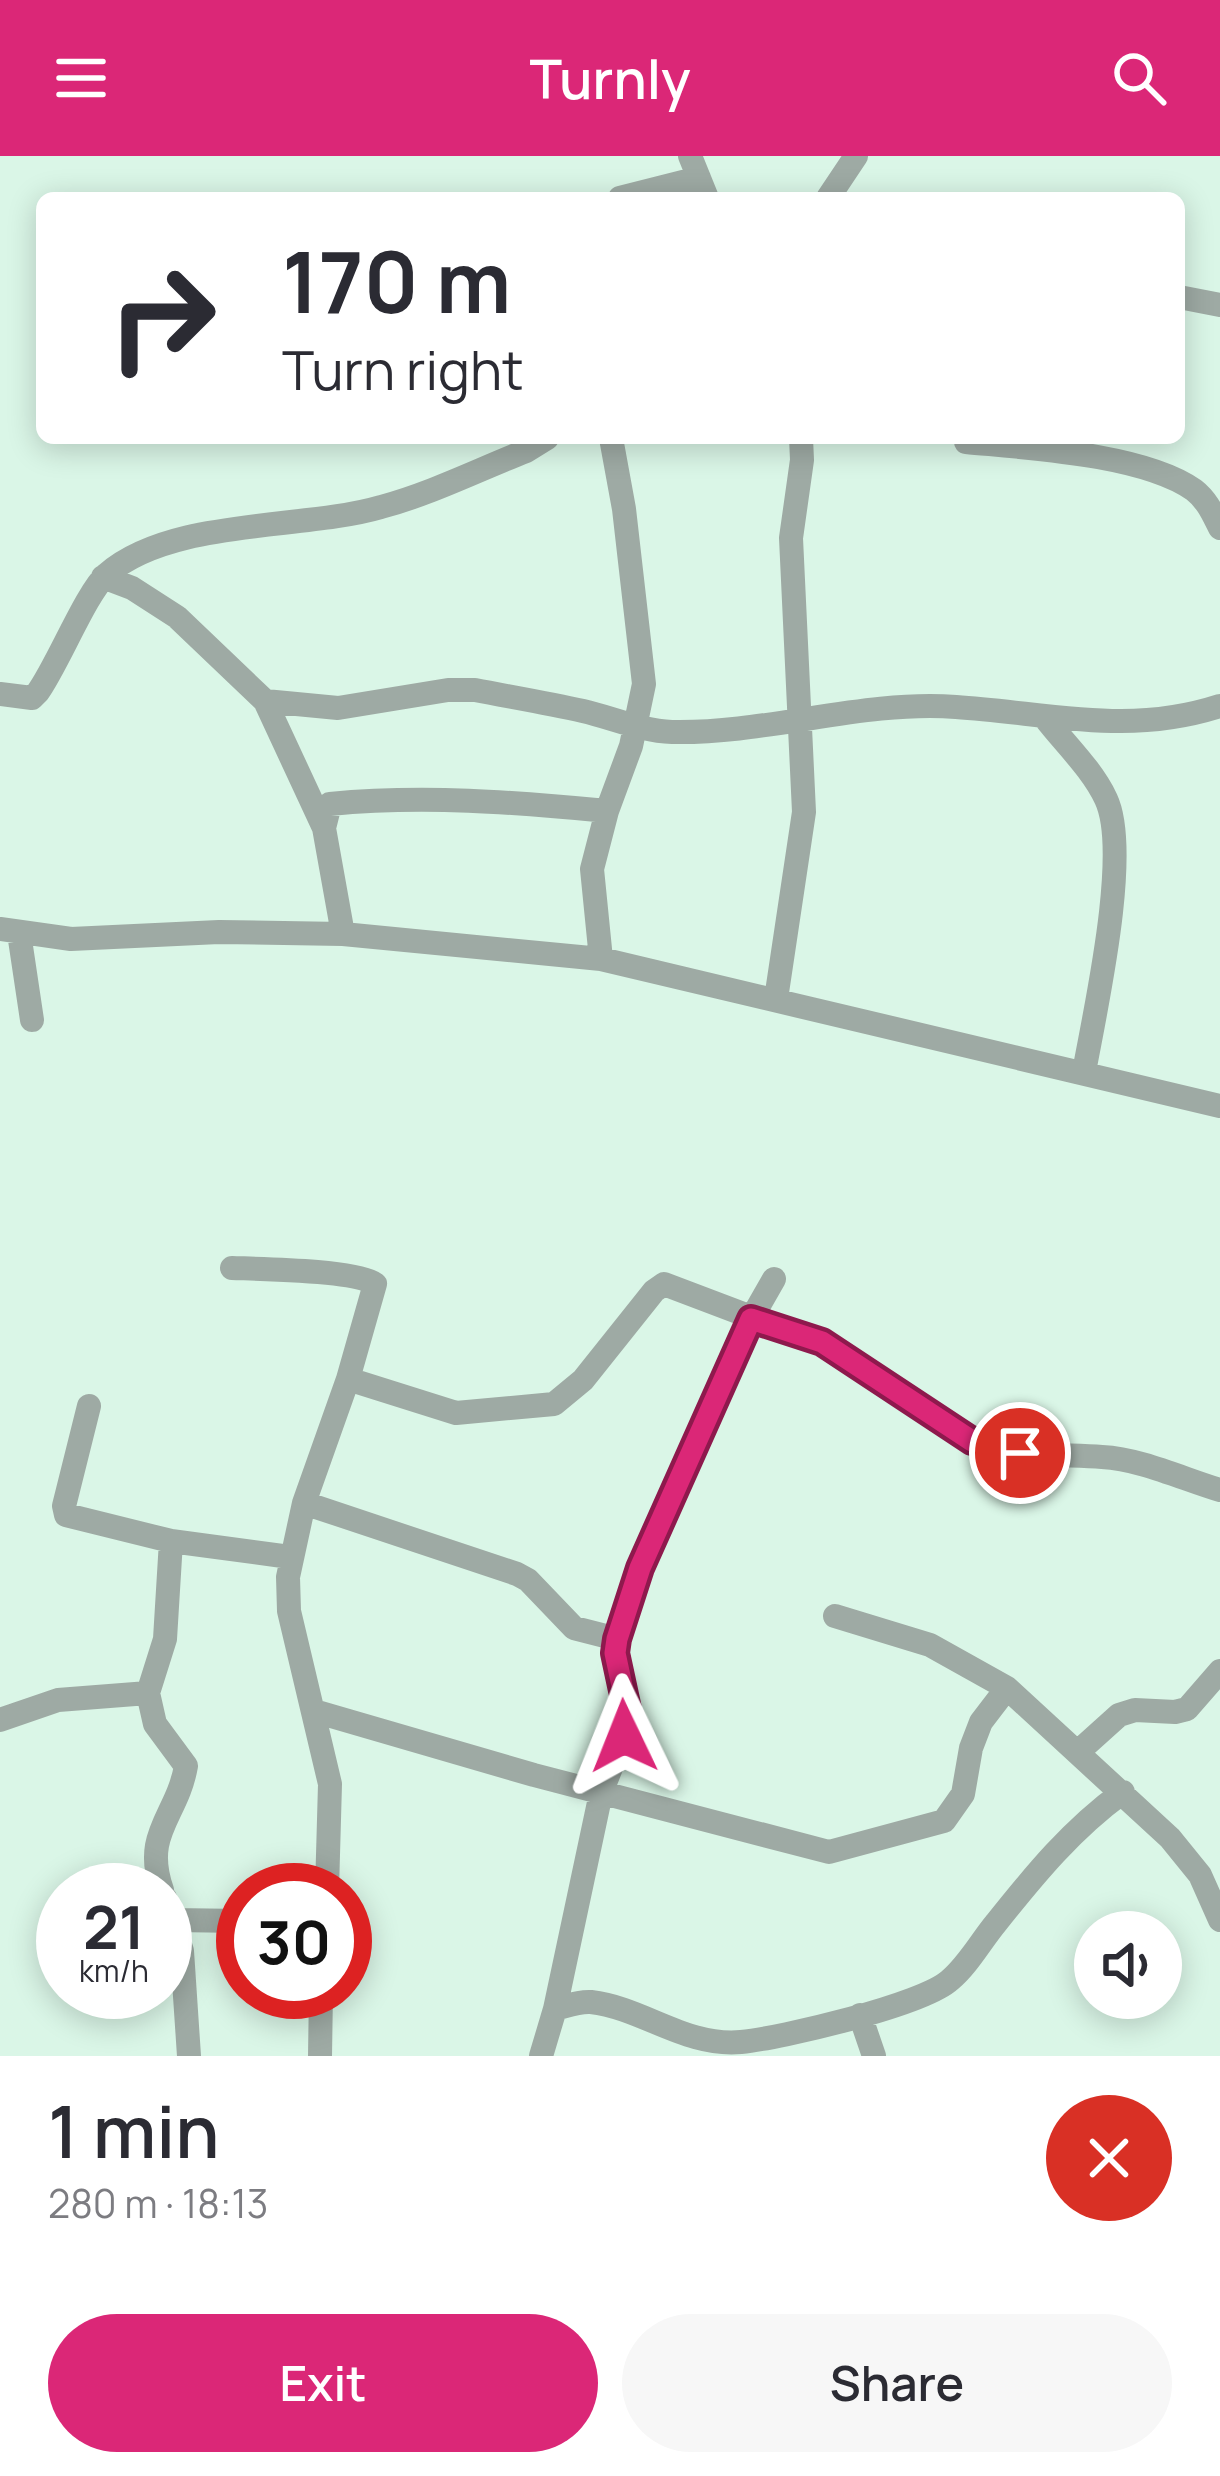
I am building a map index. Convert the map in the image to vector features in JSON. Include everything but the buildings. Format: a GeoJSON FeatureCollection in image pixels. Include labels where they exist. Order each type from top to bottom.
{"type":"FeatureCollection","features":[{"type":"Feature","properties":{"kind":"street"},"geometry":{"type":"LineString","coordinates":[[832,192],[856,156]]}},
{"type":"Feature","properties":{"kind":"street"},"geometry":{"type":"LineString","coordinates":[[643,192],[699,177]]}},
{"type":"Feature","properties":{"kind":"street"},"geometry":{"type":"LineString","coordinates":[[1185,299],[1220,305]]}},
{"type":"Feature","properties":{"kind":"street"},"geometry":{"type":"LineString","coordinates":[[0,694],[32,698],[103,577],[166,544],[263,523],[379,508],[537,444]]}},
{"type":"Feature","properties":{"kind":"street"},"geometry":{"type":"LineString","coordinates":[[601,959],[592,868],[644,684],[612,444]]}},
{"type":"Feature","properties":{"kind":"street"},"geometry":{"type":"LineString","coordinates":[[776,999],[804,812],[791,538],[801,444]]}},
{"type":"Feature","properties":{"kind":"street"},"geometry":{"type":"LineString","coordinates":[[987,444],[1084,453],[1169,478],[1194,490],[1211,508],[1220,528]]}},
{"type":"Feature","properties":{"kind":"street"},"geometry":{"type":"LineString","coordinates":[[103,577],[132,588],[177,617],[265,700],[323,827],[343,934]]}},
{"type":"Feature","properties":{"kind":"street"},"geometry":{"type":"LineString","coordinates":[[265,700],[338,708],[475,690],[668,732],[956,706],[1141,724],[1220,706]]}},
{"type":"Feature","properties":{"kind":"street"},"geometry":{"type":"LineString","coordinates":[[1045,718],[1092,776],[1107,801],[1114,827],[1114,872],[1084,1072]]}},
{"type":"Feature","properties":{"kind":"street"},"geometry":{"type":"LineString","coordinates":[[323,827],[331,804],[364,801],[457,798],[607,811]]}},
{"type":"Feature","properties":{"kind":"street"},"geometry":{"type":"LineString","coordinates":[[32,1020],[9,931],[70,939],[219,932],[343,934],[601,959],[1220,1106]]}},
{"type":"Feature","properties":{"kind":"street"},"geometry":{"type":"LineString","coordinates":[[232,1268],[338,1274],[363,1277],[375,1284],[290,1557],[289,1611],[330,1784],[329,1863]]}},
{"type":"Feature","properties":{"kind":"street"},"geometry":{"type":"LineString","coordinates":[[541,2056],[556,2009],[601,1793],[624,1736],[627,1709],[615,1653],[617,1639],[640,1568],[751,1319],[775,1279]]}},
{"type":"Feature","properties":{"kind":"street"},"geometry":{"type":"LineString","coordinates":[[348,1379],[456,1413],[554,1403],[583,1380],[664,1284],[838,1350],[972,1441],[1059,1458],[1106,1456],[1220,1490]]}},
{"type":"Feature","properties":{"kind":"street"},"geometry":{"type":"LineString","coordinates":[[89,1406],[64,1506],[66,1515],[171,1541],[290,1557]]}},
{"type":"Feature","properties":{"kind":"street"},"geometry":{"type":"LineString","coordinates":[[304,1503],[517,1574],[565,1621],[617,1639]]}},
{"type":"Feature","properties":{"kind":"street"},"geometry":{"type":"LineString","coordinates":[[154,1863],[156,1838],[186,1766],[155,1724],[148,1693],[165,1639],[171,1541]]}},
{"type":"Feature","properties":{"kind":"street"},"geometry":{"type":"LineString","coordinates":[[835,1616],[930,1646],[1007,1688],[1170,1838],[1200,1875],[1220,1920]]}},
{"type":"Feature","properties":{"kind":"street"},"geometry":{"type":"LineString","coordinates":[[1079,1751],[1119,1715],[1187,1709],[1220,1671]]}},
{"type":"Feature","properties":{"kind":"street"},"geometry":{"type":"LineString","coordinates":[[314,1711],[830,1852],[944,1821],[964,1794],[971,1748],[981,1722],[1007,1688]]}},
{"type":"Feature","properties":{"kind":"street"},"geometry":{"type":"LineString","coordinates":[[0,1720],[58,1700],[148,1693]]}},
{"type":"Feature","properties":{"kind":"street"},"geometry":{"type":"LineString","coordinates":[[556,2009],[593,2002],[720,2049],[822,2027],[948,1983],[1046,1859],[1123,1792]]}},
{"type":"Feature","properties":{"kind":"street"},"geometry":{"type":"LineString","coordinates":[[860,2015],[874,2056]]}},
{"type":"Feature","properties":{"kind":"street"},"geometry":{"type":"LineString","coordinates":[[187,2019],[189,2056]]}},
{"type":"Feature","properties":{"kind":"street"},"geometry":{"type":"LineString","coordinates":[[318,2056],[320,2019]]}},
{"type":"Feature","properties":{"kind":"route"},"geometry":{"type":"LineString","coordinates":[[624,1736],[627,1709],[615,1653],[617,1639],[640,1568],[751,1319],[822,1342],[972,1441],[1020,1453]]}}]}
